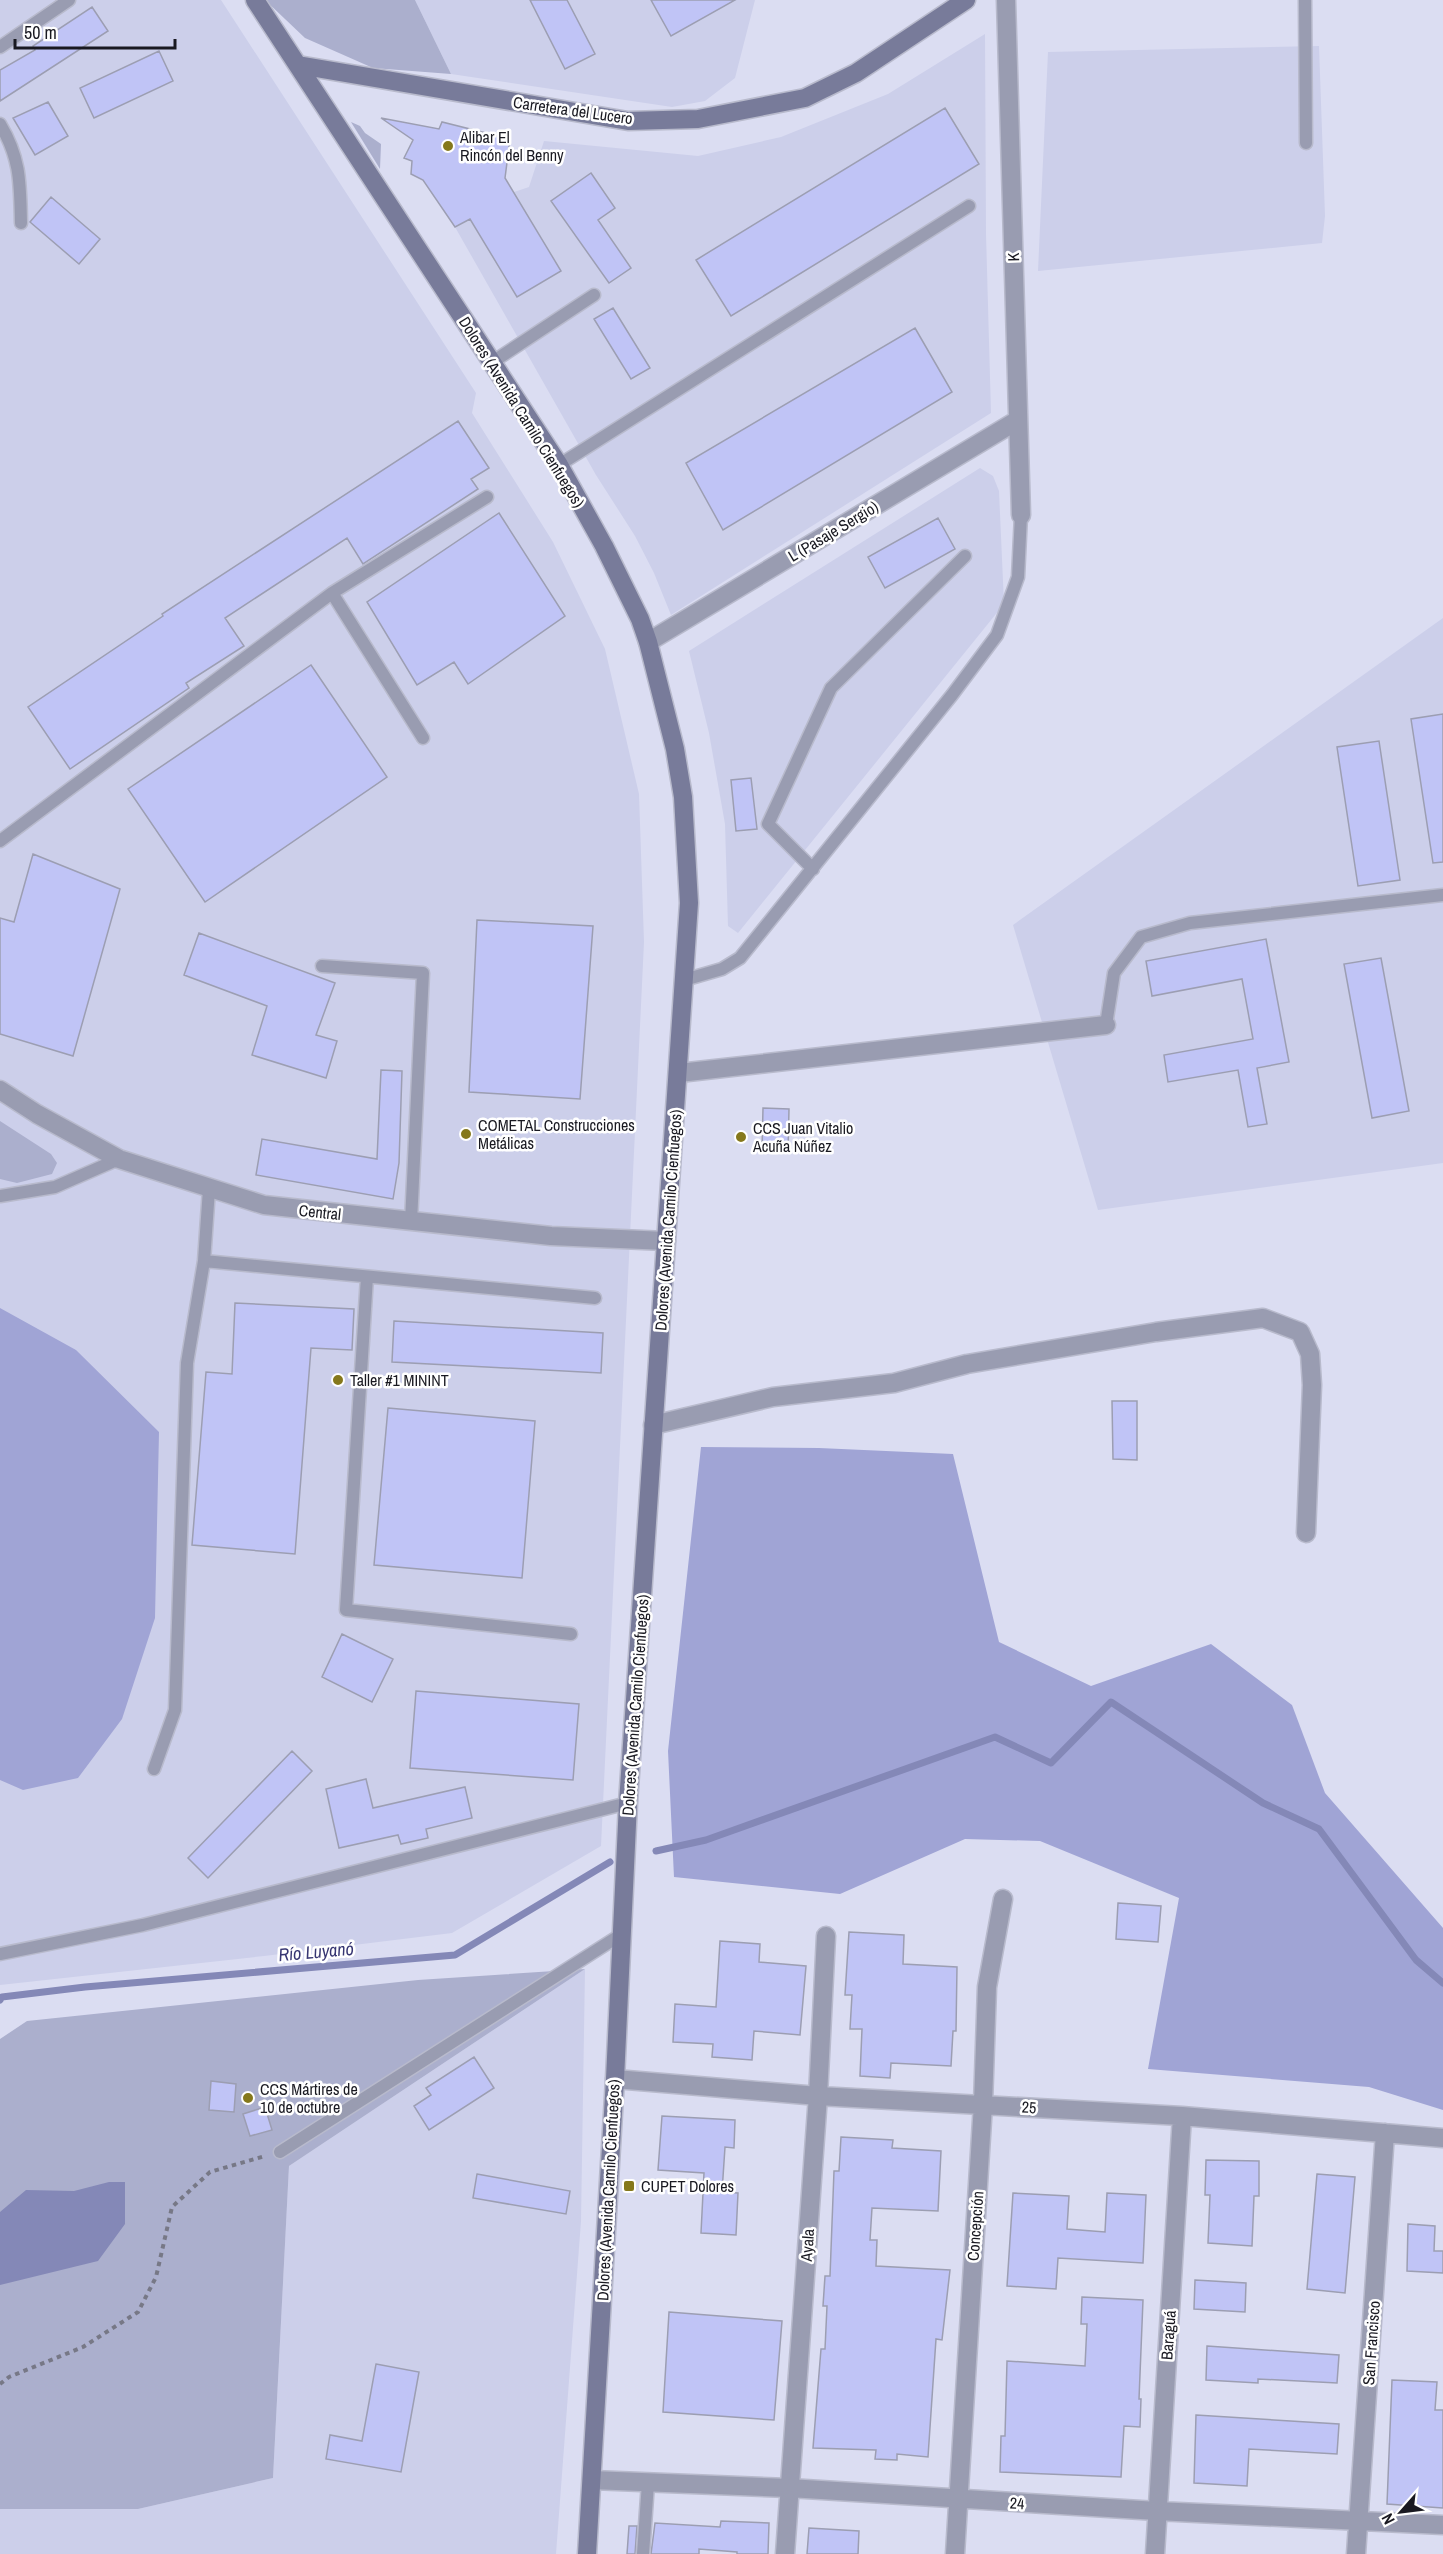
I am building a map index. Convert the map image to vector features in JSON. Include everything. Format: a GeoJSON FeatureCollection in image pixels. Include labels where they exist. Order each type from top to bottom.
{"type":"FeatureCollection","features":[{"type":"Feature","properties":{"kind":"main road","name":"Dolores (Avenida Camilo Cienfuegos)"},"geometry":{"type":"LineString","coordinates":[[255,0],[559,465],[604,546],[640,619],[648,642],[675,750],[683,797],[689,903],[628,1803],[615,2079],[587,2554]]}},
{"type":"Feature","properties":{"kind":"main road","name":"Carretera del Lucero"},"geometry":{"type":"LineString","coordinates":[[298,64],[628,121],[698,119],[805,98],[856,73],[966,0]]}},
{"type":"Feature","properties":{"kind":"street","name":"K"},"geometry":{"type":"LineString","coordinates":[[1006,0],[1021,515]]}},
{"type":"Feature","properties":{"kind":"street","name":"L (Pasaje Sergio)"},"geometry":{"type":"LineString","coordinates":[[648,642],[1018,420]]}},
{"type":"Feature","properties":{"kind":"street"},"geometry":{"type":"LineString","coordinates":[[679,1073],[1106,1025]]}},
{"type":"Feature","properties":{"kind":"street","name":"Central"},"geometry":{"type":"LineString","coordinates":[[0,1090],[37,1114],[119,1159],[264,1205],[551,1236],[666,1241]]}},
{"type":"Feature","properties":{"kind":"street"},"geometry":{"type":"LineString","coordinates":[[653,1425],[773,1397],[894,1383],[967,1364],[1156,1332],[1263,1318],[1300,1332],[1310,1354],[1312,1384],[1306,1533]]}},
{"type":"Feature","properties":{"kind":"street","name":"Concepción"},"geometry":{"type":"LineString","coordinates":[[955,2554],[983,2104],[987,1987],[1003,1899]]}},
{"type":"Feature","properties":{"kind":"street","name":"Ayala"},"geometry":{"type":"LineString","coordinates":[[785,2554],[818,2096],[826,1936]]}},
{"type":"Feature","properties":{"kind":"street","name":"25"},"geometry":{"type":"LineString","coordinates":[[615,2079],[818,2096],[1182,2116],[1443,2138]]}},
{"type":"Feature","properties":{"kind":"street","name":"Baraguá"},"geometry":{"type":"LineString","coordinates":[[1155,2554],[1182,2116]]}},
{"type":"Feature","properties":{"kind":"street","name":"San Francisco"},"geometry":{"type":"LineString","coordinates":[[1356,2554],[1385,2133]]}},
{"type":"Feature","properties":{"kind":"street","name":"24"},"geometry":{"type":"LineString","coordinates":[[592,2480],[789,2488],[1157,2511],[1443,2524]]}},
{"type":"Feature","properties":{"kind":"lane"},"geometry":{"type":"LineString","coordinates":[[0,47],[69,0]]}},
{"type":"Feature","properties":{"kind":"lane"},"geometry":{"type":"LineString","coordinates":[[1305,0],[1306,143]]}},
{"type":"Feature","properties":{"kind":"lane"},"geometry":{"type":"LineString","coordinates":[[0,124],[16,156],[20,176],[21,223]]}},
{"type":"Feature","properties":{"kind":"lane"},"geometry":{"type":"LineString","coordinates":[[559,465],[969,206]]}},
{"type":"Feature","properties":{"kind":"lane"},"geometry":{"type":"LineString","coordinates":[[491,363],[594,295]]}},
{"type":"Feature","properties":{"kind":"lane"},"geometry":{"type":"LineString","coordinates":[[0,841],[332,593],[487,498]]}},
{"type":"Feature","properties":{"kind":"lane"},"geometry":{"type":"LineString","coordinates":[[684,980],[722,969],[740,958],[952,695],[997,635],[1018,577],[1021,515]]}},
{"type":"Feature","properties":{"kind":"lane"},"geometry":{"type":"LineString","coordinates":[[813,869],[768,824],[831,688],[965,556]]}},
{"type":"Feature","properties":{"kind":"lane"},"geometry":{"type":"LineString","coordinates":[[332,593],[423,738]]}},
{"type":"Feature","properties":{"kind":"lane"},"geometry":{"type":"LineString","coordinates":[[1106,1025],[1114,973],[1141,937],[1190,923],[1443,895]]}},
{"type":"Feature","properties":{"kind":"lane"},"geometry":{"type":"LineString","coordinates":[[322,966],[423,973],[411,1222]]}},
{"type":"Feature","properties":{"kind":"lane"},"geometry":{"type":"LineString","coordinates":[[0,1196],[55,1187],[119,1159]]}},
{"type":"Feature","properties":{"kind":"lane"},"geometry":{"type":"LineString","coordinates":[[153,1769],[175,1710],[187,1363],[204,1261],[209,1189]]}},
{"type":"Feature","properties":{"kind":"lane"},"geometry":{"type":"LineString","coordinates":[[204,1261],[595,1298]]}},
{"type":"Feature","properties":{"kind":"lane"},"geometry":{"type":"LineString","coordinates":[[367,1276],[346,1610],[570,1634]]}},
{"type":"Feature","properties":{"kind":"lane"},"geometry":{"type":"LineString","coordinates":[[0,1954],[143,1925],[628,1803]]}},
{"type":"Feature","properties":{"kind":"lane"},"geometry":{"type":"LineString","coordinates":[[280,2152],[622,1934]]}},
{"type":"Feature","properties":{"kind":"lane"},"geometry":{"type":"LineString","coordinates":[[643,2554],[648,2483]]}},
{"type":"Feature","properties":{"kind":"path"},"geometry":{"type":"LineString","coordinates":[[0,2384],[9,2377],[83,2347],[138,2312],[156,2277],[172,2207],[210,2172],[280,2152]]}},
{"type":"Feature","properties":{"kind":"shaded area"},"geometry":{"type":"Polygon","coordinates":[[[0,0],[221,0],[476,393],[472,413],[553,542],[605,649],[639,794],[644,942],[601,1846],[452,1933],[0,1985],[0,0]]]}},
{"type":"Feature","properties":{"kind":"shaded area"},"geometry":{"type":"Polygon","coordinates":[[[265,0],[415,0],[451,74],[373,68],[305,38],[265,0]]]}},
{"type":"Feature","properties":{"kind":"shaded area"},"geometry":{"type":"Polygon","coordinates":[[[415,0],[755,0],[735,78],[705,101],[672,107],[451,74],[415,0]]]}},
{"type":"Feature","properties":{"kind":"shaded area"},"geometry":{"type":"Polygon","coordinates":[[[985,34],[986,234],[991,413],[671,615],[654,573],[635,536],[596,475],[455,227],[514,192],[529,187],[544,141],[698,156],[781,137],[888,94],[985,34]]]}},
{"type":"Feature","properties":{"kind":"shaded area"},"geometry":{"type":"Polygon","coordinates":[[[1319,46],[1325,216],[1322,243],[1038,271],[1048,52],[1319,46]]]}},
{"type":"Feature","properties":{"kind":"shaded area"},"geometry":{"type":"Polygon","coordinates":[[[351,122],[360,126],[365,133],[381,144],[380,169],[351,122]]]}},
{"type":"Feature","properties":{"kind":"shaded area"},"geometry":{"type":"Polygon","coordinates":[[[980,468],[993,476],[999,491],[1004,604],[738,933],[728,926],[725,824],[709,733],[689,651],[980,468]]]}},
{"type":"Feature","properties":{"kind":"shaded area"},"geometry":{"type":"Polygon","coordinates":[[[1443,618],[1443,1163],[1098,1210],[1013,925],[1443,618]]]}},
{"type":"Feature","properties":{"kind":"shaded area"},"geometry":{"type":"Polygon","coordinates":[[[0,1121],[51,1154],[57,1163],[52,1174],[17,1183],[0,1179],[0,1121]]]}},
{"type":"Feature","properties":{"kind":"shaded area"},"geometry":{"type":"Polygon","coordinates":[[[0,1308],[76,1350],[159,1432],[155,1618],[122,1719],[78,1778],[23,1790],[0,1780],[0,1308]]]}},
{"type":"Feature","properties":{"kind":"shaded area"},"geometry":{"type":"Polygon","coordinates":[[[701,1447],[819,1448],[953,1454],[999,1642],[1091,1686],[1211,1644],[1292,1705],[1325,1793],[1443,1928],[1443,2110],[1369,2087],[1148,2069],[1179,1898],[1040,1841],[965,1839],[840,1894],[674,1877],[668,1751],[701,1447]]]}},
{"type":"Feature","properties":{"kind":"shaded area"},"geometry":{"type":"Polygon","coordinates":[[[585,1969],[581,2221],[556,2554],[0,2554],[0,2509],[138,2509],[273,2478],[289,2166],[585,1969]]]}},
{"type":"Feature","properties":{"kind":"shaded area"},"geometry":{"type":"Polygon","coordinates":[[[585,1969],[289,2166],[273,2478],[138,2509],[0,2509],[0,2039],[27,2021],[418,1980],[585,1969]]]}},
{"type":"Feature","properties":{"kind":"shaded area"},"geometry":{"type":"Polygon","coordinates":[[[109,2182],[125,2182],[125,2224],[98,2261],[0,2285],[0,2212],[26,2190],[74,2191],[109,2182]]]}},
{"type":"Feature","properties":{"kind":"building"},"geometry":{"type":"Polygon","coordinates":[[[530,0],[567,0],[595,54],[565,69],[530,0]]]}},
{"type":"Feature","properties":{"kind":"building"},"geometry":{"type":"Polygon","coordinates":[[[651,0],[735,0],[671,36],[651,0]]]}},
{"type":"Feature","properties":{"kind":"building"},"geometry":{"type":"Polygon","coordinates":[[[92,7],[108,31],[0,101],[0,70],[35,50],[33,46],[92,7]]]}},
{"type":"Feature","properties":{"kind":"building"},"geometry":{"type":"Polygon","coordinates":[[[159,51],[173,81],[94,118],[80,88],[159,51]]]}},
{"type":"Feature","properties":{"kind":"building"},"geometry":{"type":"Polygon","coordinates":[[[48,102],[68,136],[35,155],[13,118],[48,102]]]}},
{"type":"Feature","properties":{"kind":"building"},"geometry":{"type":"Polygon","coordinates":[[[945,108],[979,164],[731,316],[696,260],[945,108]]]}},
{"type":"Feature","properties":{"kind":"building"},"geometry":{"type":"Polygon","coordinates":[[[381,118],[439,129],[442,122],[510,139],[505,178],[561,271],[517,297],[470,219],[455,227],[423,180],[411,174],[412,161],[404,158],[413,140],[381,118]]]}},
{"type":"Feature","properties":{"kind":"building"},"geometry":{"type":"Polygon","coordinates":[[[591,173],[615,208],[598,220],[631,268],[609,283],[551,201],[591,173]]]}},
{"type":"Feature","properties":{"kind":"building"},"geometry":{"type":"Polygon","coordinates":[[[51,197],[100,239],[79,264],[30,222],[51,197]]]}},
{"type":"Feature","properties":{"kind":"building"},"geometry":{"type":"Polygon","coordinates":[[[613,308],[650,368],[631,379],[594,319],[613,308]]]}},
{"type":"Feature","properties":{"kind":"building"},"geometry":{"type":"Polygon","coordinates":[[[915,328],[952,392],[723,530],[686,463],[915,328]]]}},
{"type":"Feature","properties":{"kind":"building"},"geometry":{"type":"Polygon","coordinates":[[[458,421],[489,468],[471,479],[478,489],[363,564],[347,538],[225,618],[244,646],[186,683],[189,688],[70,769],[28,707],[163,616],[162,614],[458,421]]]}},
{"type":"Feature","properties":{"kind":"building"},"geometry":{"type":"Polygon","coordinates":[[[499,513],[565,616],[468,684],[454,662],[417,685],[367,602],[499,513]]]}},
{"type":"Feature","properties":{"kind":"building"},"geometry":{"type":"Polygon","coordinates":[[[938,518],[955,549],[885,588],[868,557],[938,518]]]}},
{"type":"Feature","properties":{"kind":"building"},"geometry":{"type":"Polygon","coordinates":[[[311,665],[387,777],[205,902],[128,789],[311,665]]]}},
{"type":"Feature","properties":{"kind":"building"},"geometry":{"type":"Polygon","coordinates":[[[1443,714],[1443,862],[1433,863],[1411,719],[1443,714]]]}},
{"type":"Feature","properties":{"kind":"building"},"geometry":{"type":"Polygon","coordinates":[[[1379,741],[1400,880],[1358,886],[1337,747],[1379,741]]]}},
{"type":"Feature","properties":{"kind":"building"},"geometry":{"type":"Polygon","coordinates":[[[751,778],[757,829],[736,831],[731,780],[751,778]]]}},
{"type":"Feature","properties":{"kind":"building"},"geometry":{"type":"Polygon","coordinates":[[[33,854],[120,889],[73,1056],[0,1034],[0,918],[14,922],[33,854]]]}},
{"type":"Feature","properties":{"kind":"building"},"geometry":{"type":"Polygon","coordinates":[[[477,920],[593,926],[580,1099],[469,1092],[477,920]]]}},
{"type":"Feature","properties":{"kind":"building"},"geometry":{"type":"Polygon","coordinates":[[[199,933],[335,983],[316,1035],[337,1041],[326,1078],[252,1055],[267,1006],[184,975],[199,933]]]}},
{"type":"Feature","properties":{"kind":"building"},"geometry":{"type":"Polygon","coordinates":[[[1266,939],[1289,1062],[1257,1068],[1267,1124],[1248,1127],[1238,1070],[1168,1082],[1164,1055],[1253,1039],[1242,979],[1152,996],[1146,961],[1266,939]]]}},
{"type":"Feature","properties":{"kind":"building"},"geometry":{"type":"Polygon","coordinates":[[[1381,958],[1409,1111],[1372,1118],[1344,964],[1381,958]]]}},
{"type":"Feature","properties":{"kind":"building"},"geometry":{"type":"Polygon","coordinates":[[[381,1070],[402,1071],[399,1163],[393,1199],[256,1175],[262,1139],[377,1159],[381,1070]]]}},
{"type":"Feature","properties":{"kind":"building"},"geometry":{"type":"Polygon","coordinates":[[[763,1108],[789,1109],[788,1152],[762,1151],[763,1108]]]}},
{"type":"Feature","properties":{"kind":"building"},"geometry":{"type":"Polygon","coordinates":[[[235,1303],[354,1309],[352,1350],[311,1348],[295,1554],[192,1545],[206,1372],[232,1374],[235,1303]]]}},
{"type":"Feature","properties":{"kind":"building"},"geometry":{"type":"Polygon","coordinates":[[[394,1321],[603,1333],[601,1373],[392,1362],[394,1321]]]}},
{"type":"Feature","properties":{"kind":"building"},"geometry":{"type":"Polygon","coordinates":[[[1112,1401],[1137,1401],[1137,1460],[1113,1459],[1112,1401]]]}},
{"type":"Feature","properties":{"kind":"building"},"geometry":{"type":"Polygon","coordinates":[[[388,1408],[535,1421],[522,1578],[374,1565],[388,1408]]]}},
{"type":"Feature","properties":{"kind":"building"},"geometry":{"type":"Polygon","coordinates":[[[342,1634],[393,1659],[372,1702],[322,1677],[342,1634]]]}},
{"type":"Feature","properties":{"kind":"building"},"geometry":{"type":"Polygon","coordinates":[[[416,1691],[579,1704],[573,1780],[410,1768],[416,1691]]]}},
{"type":"Feature","properties":{"kind":"building"},"geometry":{"type":"Polygon","coordinates":[[[292,1751],[312,1771],[208,1878],[188,1858],[292,1751]]]}},
{"type":"Feature","properties":{"kind":"building"},"geometry":{"type":"Polygon","coordinates":[[[366,1779],[373,1808],[465,1787],[472,1818],[426,1829],[428,1838],[401,1844],[398,1835],[339,1848],[326,1789],[366,1779]]]}},
{"type":"Feature","properties":{"kind":"building"},"geometry":{"type":"Polygon","coordinates":[[[1118,1903],[1161,1906],[1158,1942],[1116,1939],[1118,1903]]]}},
{"type":"Feature","properties":{"kind":"building"},"geometry":{"type":"Polygon","coordinates":[[[849,1932],[904,1935],[903,1964],[957,1967],[956,2031],[953,2031],[951,2066],[891,2063],[890,2078],[860,2076],[862,2029],[850,2029],[852,1995],[845,1995],[849,1932]]]}},
{"type":"Feature","properties":{"kind":"building"},"geometry":{"type":"Polygon","coordinates":[[[720,1941],[760,1944],[759,1962],[806,1966],[800,2035],[754,2031],[752,2060],[712,2057],[713,2044],[673,2042],[675,2004],[716,2007],[720,1941]]]}},
{"type":"Feature","properties":{"kind":"building"},"geometry":{"type":"Polygon","coordinates":[[[474,2057],[494,2088],[429,2130],[414,2106],[431,2095],[426,2088],[474,2057]]]}},
{"type":"Feature","properties":{"kind":"building"},"geometry":{"type":"Polygon","coordinates":[[[211,2081],[236,2084],[234,2112],[209,2110],[211,2081]]]}},
{"type":"Feature","properties":{"kind":"building"},"geometry":{"type":"Polygon","coordinates":[[[265,2107],[272,2130],[250,2136],[243,2114],[265,2107]]]}},
{"type":"Feature","properties":{"kind":"building"},"geometry":{"type":"Polygon","coordinates":[[[662,2116],[735,2120],[734,2148],[725,2147],[722,2192],[738,2193],[736,2235],[701,2233],[704,2173],[658,2170],[662,2116]]]}},
{"type":"Feature","properties":{"kind":"building"},"geometry":{"type":"Polygon","coordinates":[[[841,2137],[893,2140],[892,2148],[941,2151],[938,2211],[872,2208],[870,2240],[877,2240],[876,2266],[950,2270],[942,2340],[936,2339],[928,2457],[897,2454],[897,2460],[875,2459],[876,2450],[813,2448],[821,2349],[825,2349],[827,2306],[823,2306],[825,2276],[830,2276],[834,2171],[839,2171],[841,2137]]]}},
{"type":"Feature","properties":{"kind":"building"},"geometry":{"type":"Polygon","coordinates":[[[1206,2160],[1259,2161],[1259,2196],[1254,2196],[1252,2246],[1208,2243],[1210,2195],[1205,2195],[1206,2160]]]}},
{"type":"Feature","properties":{"kind":"building"},"geometry":{"type":"Polygon","coordinates":[[[477,2174],[570,2191],[566,2214],[473,2198],[477,2174]]]}},
{"type":"Feature","properties":{"kind":"building"},"geometry":{"type":"Polygon","coordinates":[[[1317,2174],[1355,2177],[1345,2293],[1307,2289],[1317,2174]]]}},
{"type":"Feature","properties":{"kind":"building"},"geometry":{"type":"Polygon","coordinates":[[[1013,2193],[1069,2196],[1067,2229],[1105,2232],[1107,2193],[1146,2195],[1143,2263],[1058,2258],[1056,2289],[1007,2286],[1013,2193]]]}},
{"type":"Feature","properties":{"kind":"building"},"geometry":{"type":"Polygon","coordinates":[[[1408,2224],[1435,2226],[1434,2251],[1443,2251],[1443,2273],[1407,2271],[1408,2224]]]}},
{"type":"Feature","properties":{"kind":"building"},"geometry":{"type":"Polygon","coordinates":[[[1195,2280],[1246,2283],[1245,2312],[1194,2309],[1195,2280]]]}},
{"type":"Feature","properties":{"kind":"building"},"geometry":{"type":"Polygon","coordinates":[[[1082,2297],[1143,2300],[1140,2427],[1124,2426],[1121,2477],[1000,2472],[1001,2436],[1005,2436],[1007,2361],[1085,2366],[1087,2324],[1081,2324],[1082,2297]]]}},
{"type":"Feature","properties":{"kind":"building"},"geometry":{"type":"Polygon","coordinates":[[[669,2312],[782,2321],[774,2420],[663,2412],[669,2312]]]}},
{"type":"Feature","properties":{"kind":"building"},"geometry":{"type":"Polygon","coordinates":[[[1207,2346],[1339,2355],[1337,2383],[1258,2379],[1258,2383],[1206,2380],[1207,2346]]]}},
{"type":"Feature","properties":{"kind":"building"},"geometry":{"type":"Polygon","coordinates":[[[376,2364],[419,2372],[401,2472],[326,2459],[330,2435],[362,2441],[376,2364]]]}},
{"type":"Feature","properties":{"kind":"building"},"geometry":{"type":"Polygon","coordinates":[[[1392,2380],[1437,2382],[1435,2410],[1443,2410],[1443,2508],[1387,2504],[1392,2380]]]}},
{"type":"Feature","properties":{"kind":"building"},"geometry":{"type":"Polygon","coordinates":[[[1196,2415],[1339,2424],[1337,2454],[1249,2449],[1247,2486],[1194,2483],[1196,2415]]]}},
{"type":"Feature","properties":{"kind":"building"},"geometry":{"type":"Polygon","coordinates":[[[721,2521],[769,2523],[768,2554],[737,2554],[737,2552],[699,2549],[699,2554],[651,2554],[655,2523],[720,2527],[721,2521]]]}},
{"type":"Feature","properties":{"kind":"building"},"geometry":{"type":"Polygon","coordinates":[[[629,2526],[637,2526],[635,2554],[627,2554],[629,2526]]]}},
{"type":"Feature","properties":{"kind":"building"},"geometry":{"type":"Polygon","coordinates":[[[809,2528],[859,2531],[858,2554],[807,2554],[809,2528]]]}},
{"type":"Feature","properties":{"kind":"waterway"},"geometry":{"type":"LineString","coordinates":[[656,1851],[706,1840],[995,1737],[1051,1763],[1111,1702],[1263,1803],[1319,1829],[1416,1960],[1443,1983]]}},
{"type":"Feature","properties":{"kind":"waterway","name":"Río Luyanó"},"geometry":{"type":"LineString","coordinates":[[0,2000],[2,1997],[85,1987],[455,1955],[610,1862]]}},
{"type":"Feature","properties":{"kind":"place","name":"Alibar El Rincón del Benny"},"geometry":{"type":"Point","coordinates":[448,146]}},
{"type":"Feature","properties":{"kind":"place","name":"COMETAL Construcciones Metálicas"},"geometry":{"type":"Point","coordinates":[466,1134]}},
{"type":"Feature","properties":{"kind":"place","name":"CCS Juan Vitalio Acuña Núñez"},"geometry":{"type":"Point","coordinates":[741,1137]}},
{"type":"Feature","properties":{"kind":"place","name":"Taller #1 MININT"},"geometry":{"type":"Point","coordinates":[338,1380]}},
{"type":"Feature","properties":{"kind":"place","name":"CCS Mártires de 10 de octubre"},"geometry":{"type":"Point","coordinates":[248,2098]}},
{"type":"Feature","properties":{"kind":"place","name":"CUPET Dolores"},"geometry":{"type":"Point","coordinates":[629,2186]}}]}
